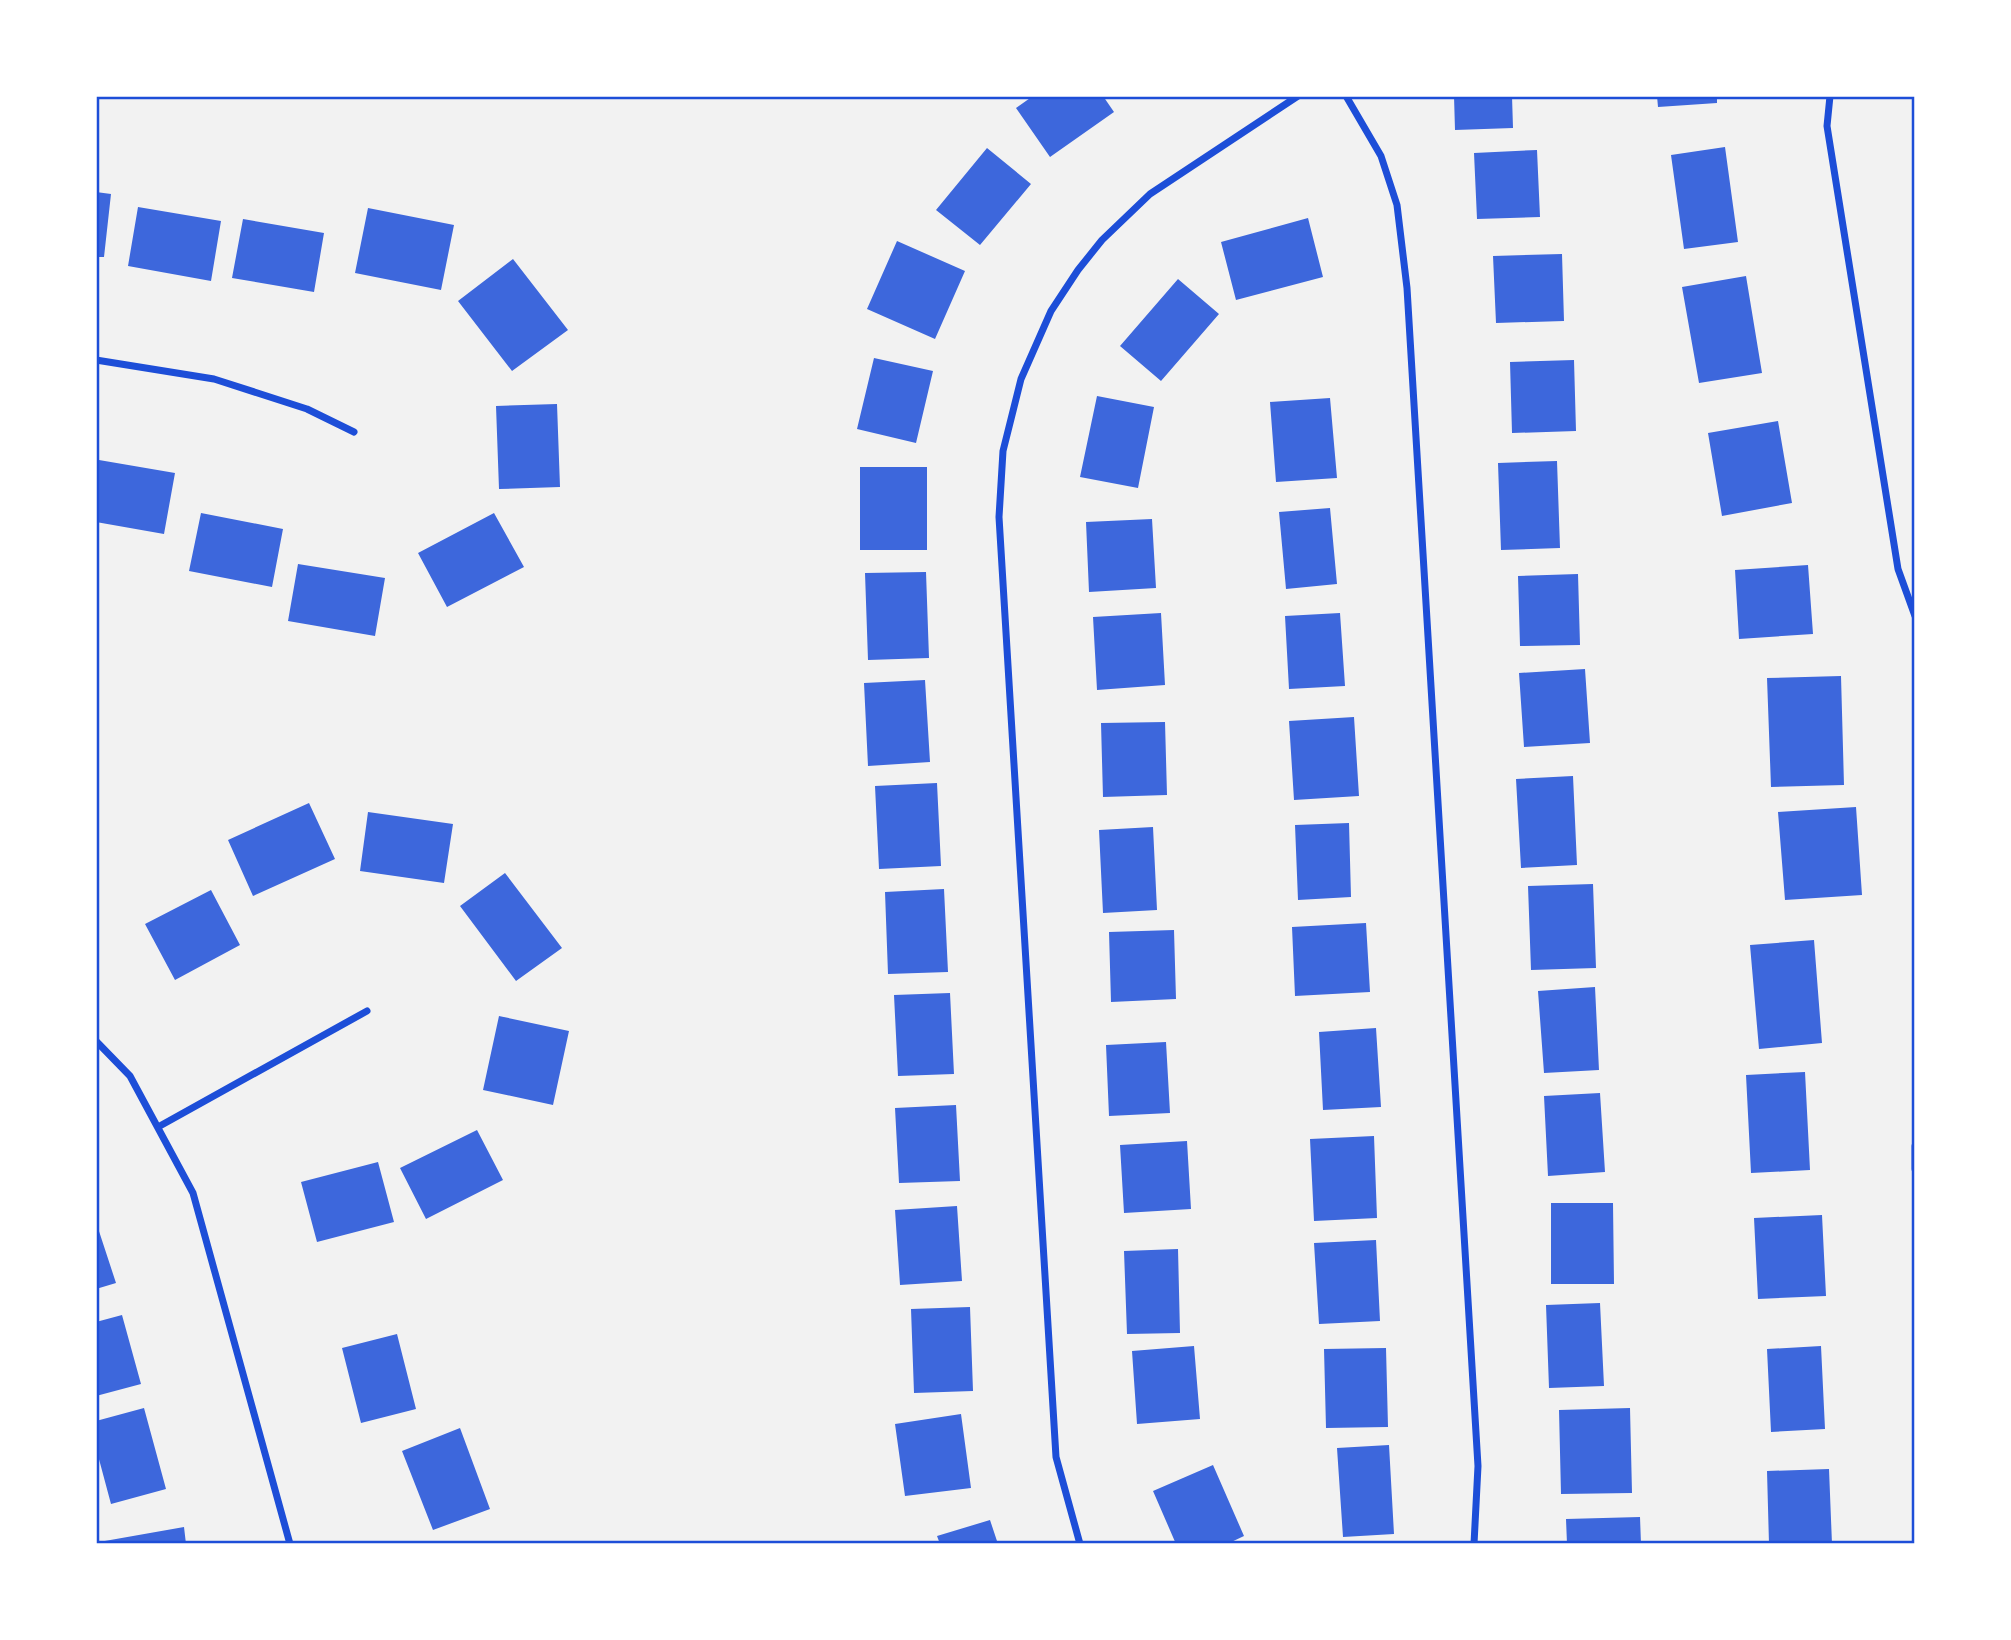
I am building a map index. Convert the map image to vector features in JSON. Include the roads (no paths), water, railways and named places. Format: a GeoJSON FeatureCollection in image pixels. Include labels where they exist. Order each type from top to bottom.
{"type":"FeatureCollection","features":[{"type":"Feature","properties":{"kind":"street"},"geometry":{"type":"LineString","coordinates":[[1080,1544],[1056,1457],[999,517],[1003,451],[1021,379],[1051,311],[1102,240],[1150,194],[1298,96]]}},
{"type":"Feature","properties":{"kind":"street"},"geometry":{"type":"LineString","coordinates":[[1346,96],[1381,156],[1393,193],[1407,288],[1478,1466],[1474,1544]]}},
{"type":"Feature","properties":{"kind":"street"},"geometry":{"type":"LineString","coordinates":[[1830,96],[1827,126],[1898,569],[1915,616]]}},
{"type":"Feature","properties":{"kind":"street"},"geometry":{"type":"LineString","coordinates":[[96,360],[214,379],[307,409],[354,432]]}},
{"type":"Feature","properties":{"kind":"street"},"geometry":{"type":"LineString","coordinates":[[158,1127],[367,1011]]}},
{"type":"Feature","properties":{"kind":"street"},"geometry":{"type":"LineString","coordinates":[[96,1041],[130,1076],[193,1193],[289,1544]]}},
{"type":"Feature","properties":{"kind":"street"},"geometry":{"type":"LineString","coordinates":[[1915,1146],[1915,1169]]}}]}
